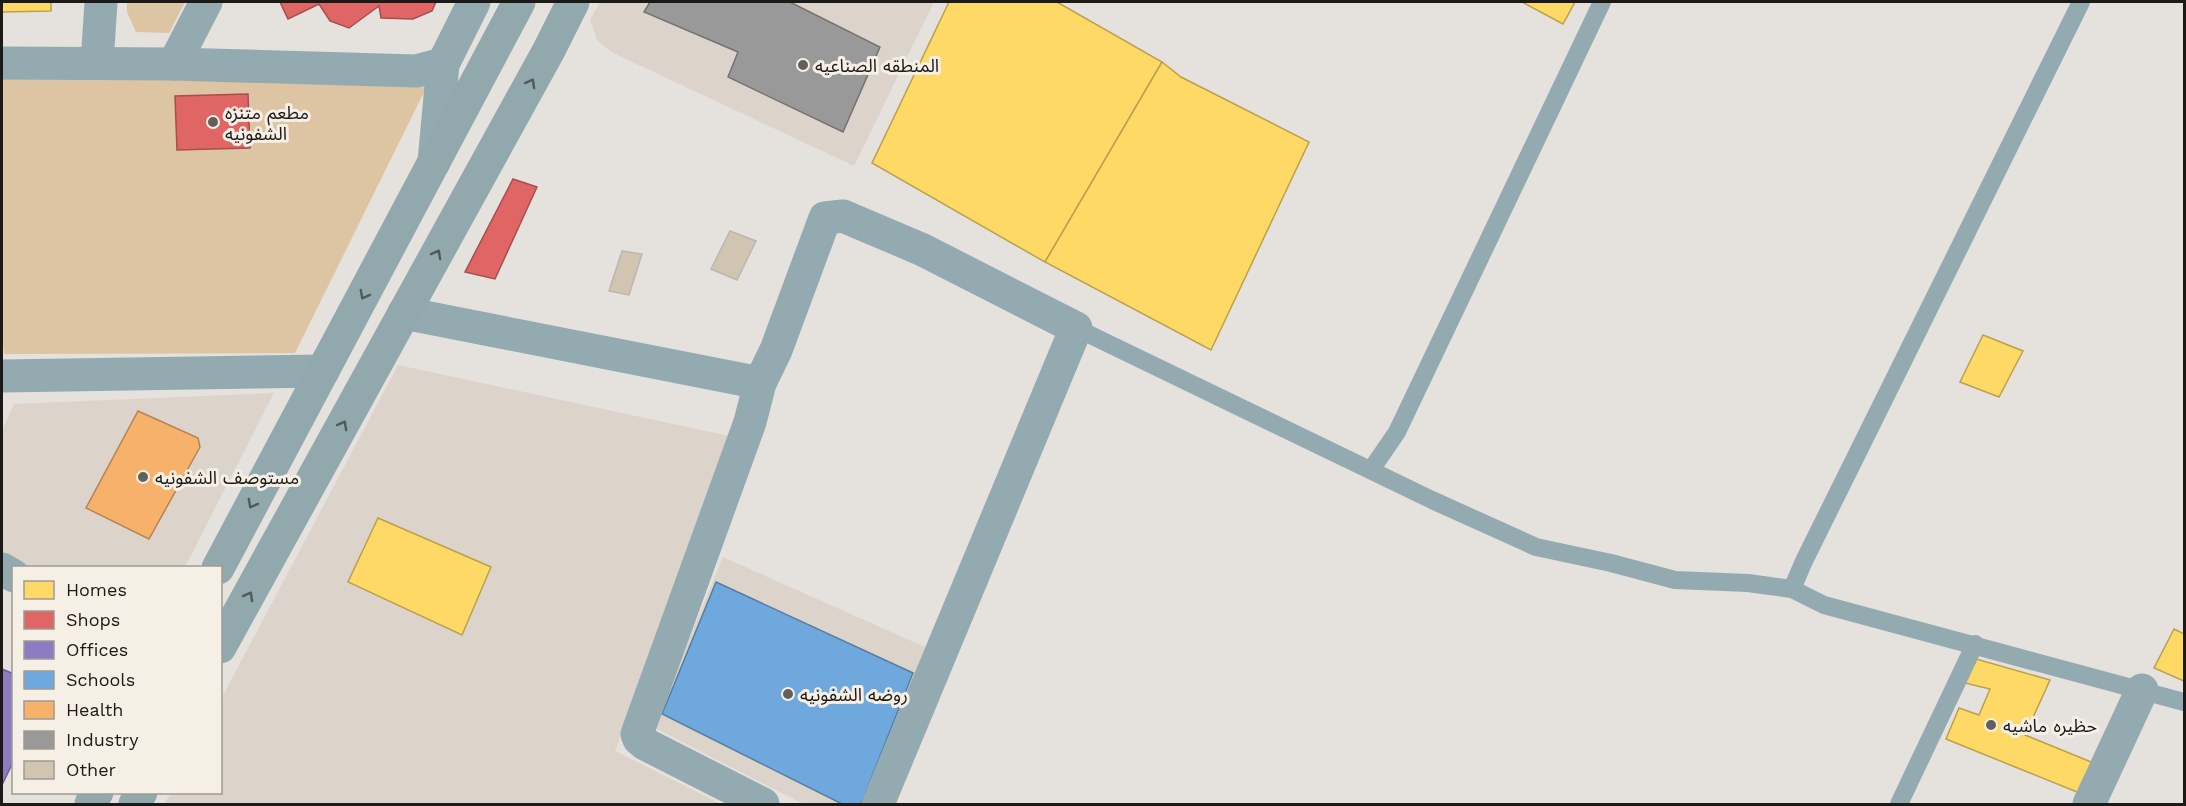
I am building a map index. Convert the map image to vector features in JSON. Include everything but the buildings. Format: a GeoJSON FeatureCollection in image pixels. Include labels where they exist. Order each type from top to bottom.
{"type":"FeatureCollection","features":[{"type":"Feature","properties":{"kind":"main road"},"geometry":{"type":"LineString","coordinates":[[219,566],[519,2]]}},
{"type":"Feature","properties":{"kind":"main road"},"geometry":{"type":"LineString","coordinates":[[222,643],[549,50],[573,2]]}},
{"type":"Feature","properties":{"kind":"street"},"geometry":{"type":"LineString","coordinates":[[97,63],[101,2]]}},
{"type":"Feature","properties":{"kind":"street"},"geometry":{"type":"LineString","coordinates":[[174,64],[206,2]]}},
{"type":"Feature","properties":{"kind":"street"},"geometry":{"type":"LineString","coordinates":[[434,162],[443,64],[474,2]]}},
{"type":"Feature","properties":{"kind":"street"},"geometry":{"type":"LineString","coordinates":[[2,63],[174,64],[417,71],[443,64]]}},
{"type":"Feature","properties":{"kind":"street"},"geometry":{"type":"LineString","coordinates":[[763,804],[645,744],[637,734],[750,422],[760,383],[776,350],[825,218],[843,216],[924,250],[1076,328],[878,804]]}},
{"type":"Feature","properties":{"kind":"street"},"geometry":{"type":"LineString","coordinates":[[405,313],[760,383]]}},
{"type":"Feature","properties":{"kind":"street"},"geometry":{"type":"LineString","coordinates":[[2,376],[323,371]]}},
{"type":"Feature","properties":{"kind":"street"},"geometry":{"type":"LineString","coordinates":[[2089,804],[2142,690]]}},
{"type":"Feature","properties":{"kind":"lane"},"geometry":{"type":"LineString","coordinates":[[1371,470],[1397,432],[1602,2]]}},
{"type":"Feature","properties":{"kind":"lane"},"geometry":{"type":"LineString","coordinates":[[1792,589],[2081,2]]}},
{"type":"Feature","properties":{"kind":"lane"},"geometry":{"type":"LineString","coordinates":[[1076,328],[1536,547],[1675,580],[1748,583],[1792,589],[1824,605],[2184,702]]}},
{"type":"Feature","properties":{"kind":"lane"},"geometry":{"type":"LineString","coordinates":[[1899,804],[1975,644]]}},
{"type":"Feature","properties":{"kind":"shaded area"},"geometry":{"type":"Polygon","coordinates":[[[127,2],[185,2],[169,33],[136,32],[127,12],[127,2]]]}},
{"type":"Feature","properties":{"kind":"shaded area"},"geometry":{"type":"Polygon","coordinates":[[[600,2],[934,2],[854,166],[611,52],[597,40],[590,20],[600,2]]]}},
{"type":"Feature","properties":{"kind":"shaded area"},"geometry":{"type":"Polygon","coordinates":[[[2,78],[430,80],[295,353],[4,354],[2,329],[2,78]]]}},
{"type":"Feature","properties":{"kind":"shaded area"},"geometry":{"type":"Polygon","coordinates":[[[398,365],[729,436],[615,751],[721,804],[164,804],[170,794],[222,794],[222,697],[398,365]]]}},
{"type":"Feature","properties":{"kind":"shaded area"},"geometry":{"type":"Polygon","coordinates":[[[274,393],[186,566],[23,566],[2,555],[2,430],[14,404],[274,393]]]}},
{"type":"Feature","properties":{"kind":"shaded area","name":"روضه الشفونيه"},"geometry":{"type":"Polygon","coordinates":[[[723,557],[925,647],[866,804],[803,804],[653,727],[723,557]]]}},
{"type":"Feature","properties":{"kind":"place","name":"المنطقه الصناعيه"},"geometry":{"type":"Point","coordinates":[803,65]}},
{"type":"Feature","properties":{"kind":"place","name":"مطعم متنزه الشفونيه"},"geometry":{"type":"Point","coordinates":[213,122]}},
{"type":"Feature","properties":{"kind":"place","name":"مستوصف الشفونيه"},"geometry":{"type":"Point","coordinates":[143,477]}},
{"type":"Feature","properties":{"kind":"place","name":"روضه الشفونيه"},"geometry":{"type":"Point","coordinates":[788,694]}},
{"type":"Feature","properties":{"kind":"place","name":"حظيره ماشيه"},"geometry":{"type":"Point","coordinates":[1991,725]}}]}
